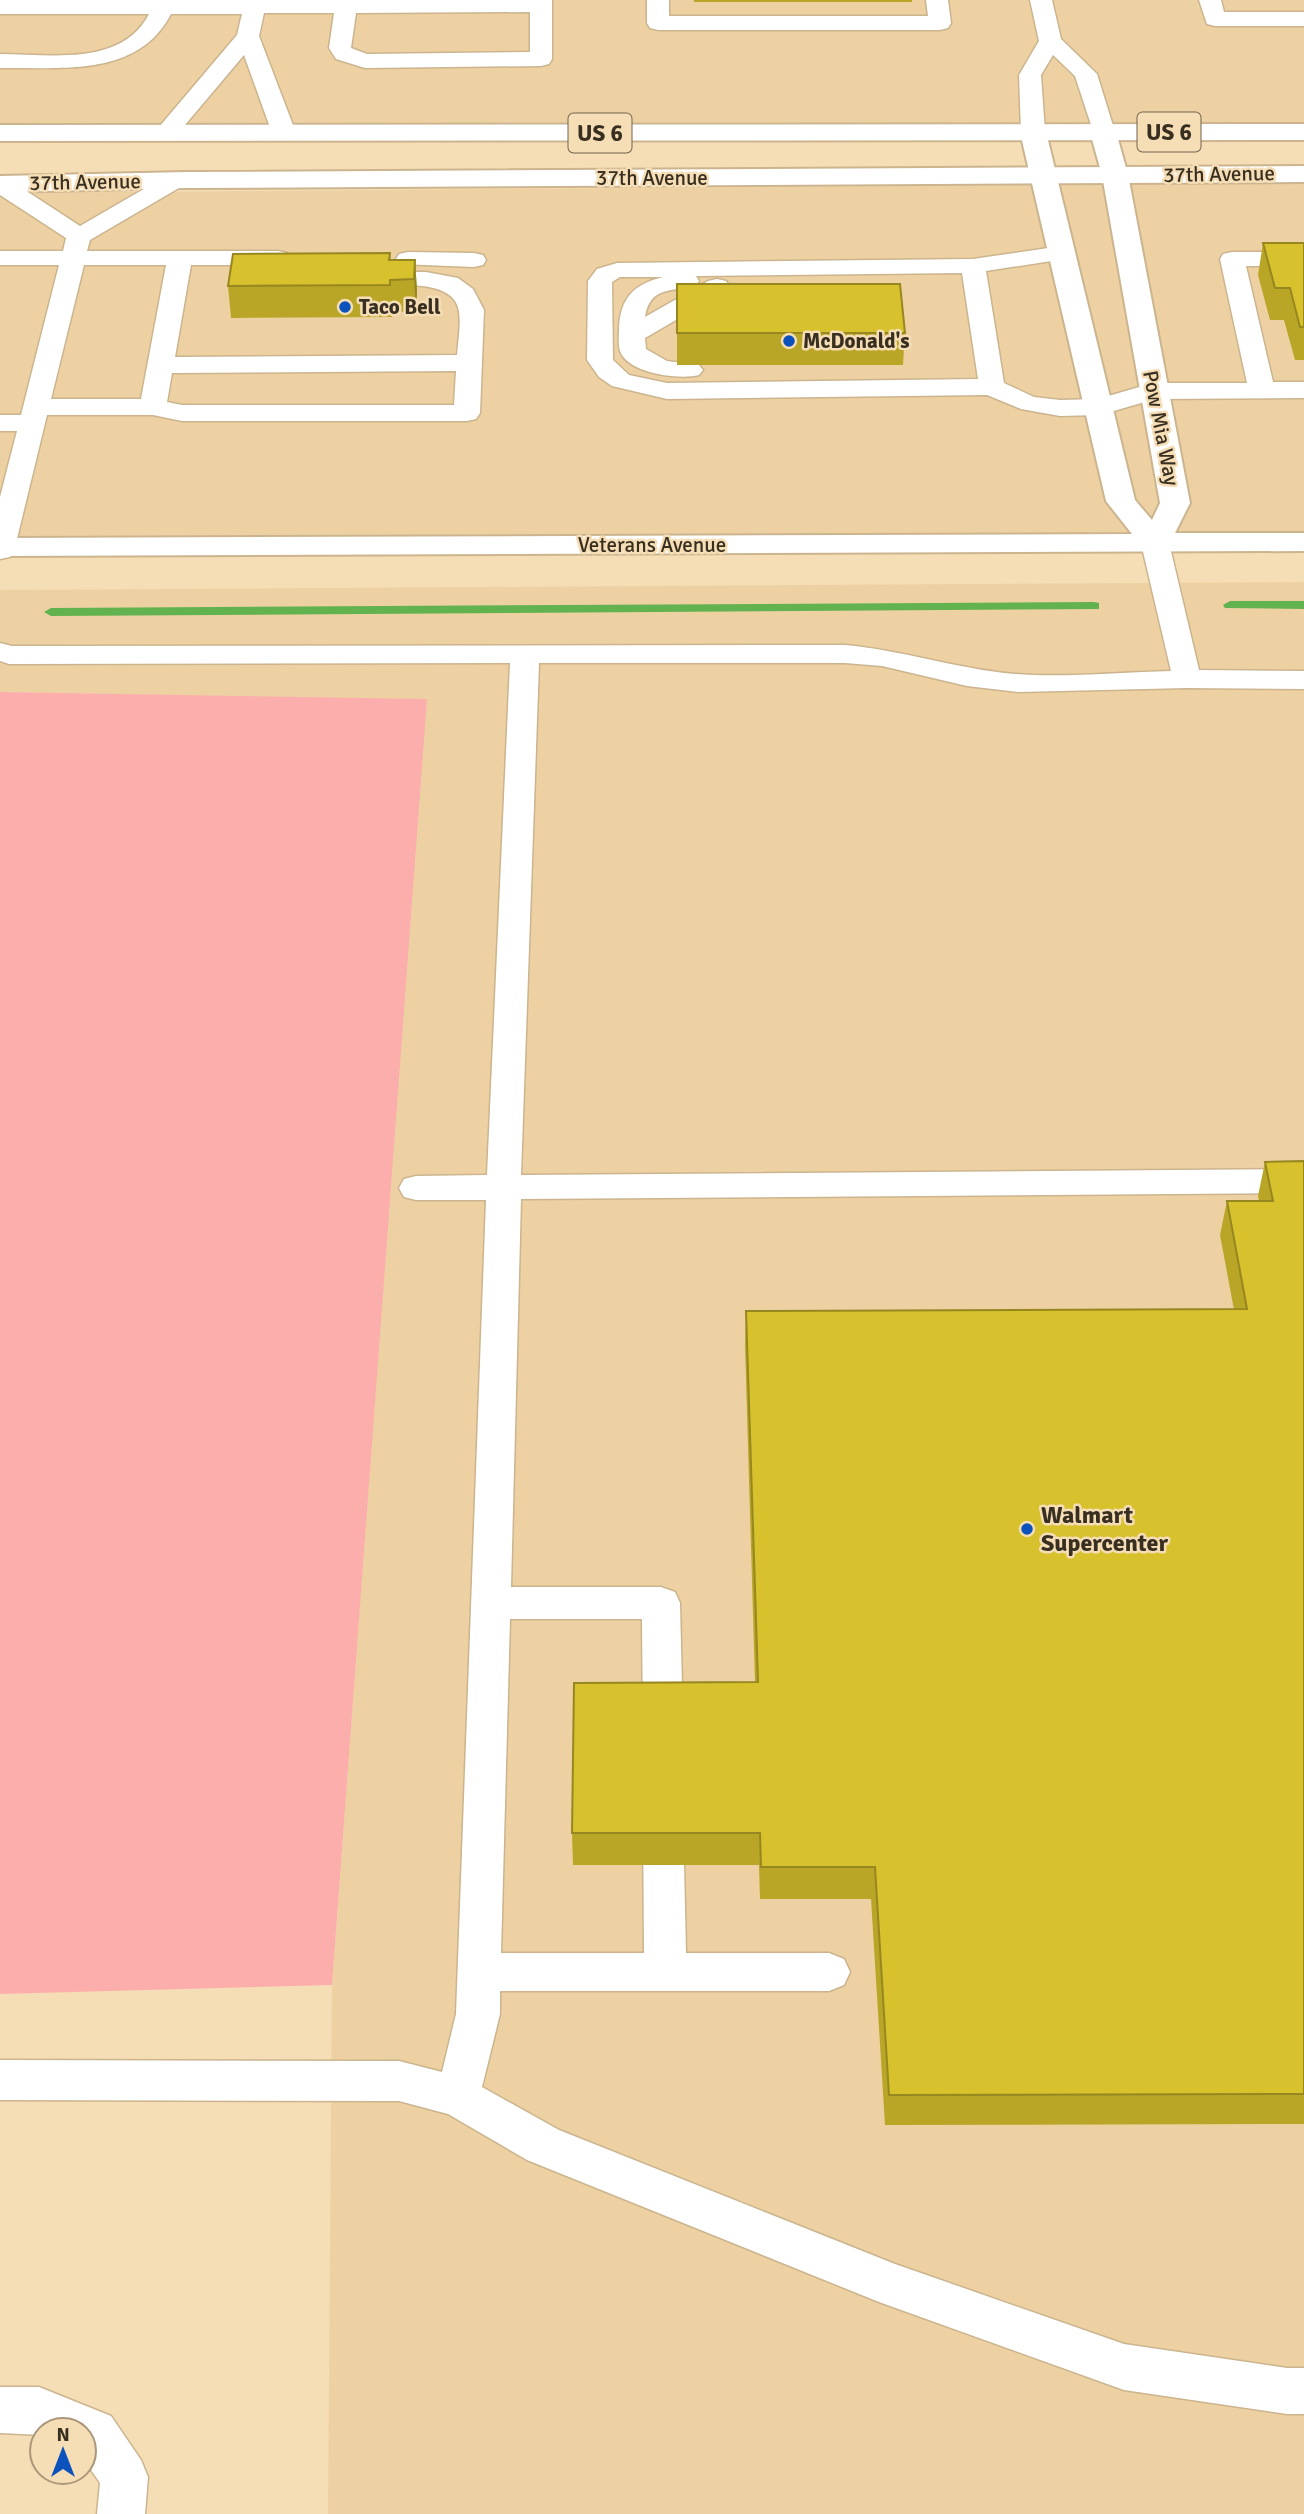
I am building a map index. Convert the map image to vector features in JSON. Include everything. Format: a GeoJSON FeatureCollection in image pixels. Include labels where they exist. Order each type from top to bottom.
{"type":"FeatureCollection","features":[{"type":"Feature","properties":{"kind":"main road"},"geometry":{"type":"LineString","coordinates":[[1033,132],[1121,501],[1155,543]]}},
{"type":"Feature","properties":{"kind":"main road","name":"Pow Mia Way"},"geometry":{"type":"LineString","coordinates":[[1103,132],[1115,175],[1175,503],[1155,543]]}},
{"type":"Feature","properties":{"kind":"main road","name":"37th Avenue"},"geometry":{"type":"LineString","coordinates":[[0,133],[1304,132]]}},
{"type":"Feature","properties":{"kind":"main road","name":"37th Avenue"},"geometry":{"type":"LineString","coordinates":[[0,184],[176,180],[1304,174]]}},
{"type":"Feature","properties":{"kind":"main road","name":"Veterans Avenue"},"geometry":{"type":"LineString","coordinates":[[0,548],[1304,542]]}},
{"type":"Feature","properties":{"kind":"lane"},"geometry":{"type":"LineString","coordinates":[[658,0],[658,23],[940,23],[937,0]]}},
{"type":"Feature","properties":{"kind":"lane"},"geometry":{"type":"LineString","coordinates":[[1041,0],[1050,41],[1086,74],[1103,132]]}},
{"type":"Feature","properties":{"kind":"lane"},"geometry":{"type":"LineString","coordinates":[[1210,0],[1216,19],[1304,19]]}},
{"type":"Feature","properties":{"kind":"lane"},"geometry":{"type":"LineString","coordinates":[[0,7],[164,4],[346,6],[541,2],[541,59],[365,61],[344,54],[340,48],[346,6]]}},
{"type":"Feature","properties":{"kind":"lane"},"geometry":{"type":"LineString","coordinates":[[0,61],[93,60],[108,57],[149,34],[164,4]]}},
{"type":"Feature","properties":{"kind":"lane"},"geometry":{"type":"LineString","coordinates":[[166,133],[248,36],[255,4]]}},
{"type":"Feature","properties":{"kind":"lane"},"geometry":{"type":"LineString","coordinates":[[248,36],[284,133]]}},
{"type":"Feature","properties":{"kind":"lane"},"geometry":{"type":"LineString","coordinates":[[1033,132],[1030,75],[1050,41]]}},
{"type":"Feature","properties":{"kind":"lane"},"geometry":{"type":"LineString","coordinates":[[0,548],[77,247],[176,180]]}},
{"type":"Feature","properties":{"kind":"lane"},"geometry":{"type":"LineString","coordinates":[[0,184],[77,247]]}},
{"type":"Feature","properties":{"kind":"lane"},"geometry":{"type":"LineString","coordinates":[[0,258],[77,247],[180,258],[237,258],[298,267]]}},
{"type":"Feature","properties":{"kind":"lane"},"geometry":{"type":"LineString","coordinates":[[1062,254],[972,266],[617,270],[606,274],[600,281],[600,360],[608,372],[621,381],[667,391],[992,387],[1009,397],[1030,404],[1060,408],[1100,407],[1153,391],[1304,390]]}},
{"type":"Feature","properties":{"kind":"lane"},"geometry":{"type":"LineString","coordinates":[[153,407],[180,258]]}},
{"type":"Feature","properties":{"kind":"lane"},"geometry":{"type":"LineString","coordinates":[[1262,390],[1232,258],[1304,258]]}},
{"type":"Feature","properties":{"kind":"lane"},"geometry":{"type":"LineString","coordinates":[[363,259],[474,260]]}},
{"type":"Feature","properties":{"kind":"lane"},"geometry":{"type":"LineString","coordinates":[[972,266],[992,387]]}},
{"type":"Feature","properties":{"kind":"lane"},"geometry":{"type":"LineString","coordinates":[[766,268],[726,281],[666,282],[652,287],[636,299],[630,317],[633,351],[645,363],[665,369],[856,371],[930,388]]}},
{"type":"Feature","properties":{"kind":"lane"},"geometry":{"type":"LineString","coordinates":[[0,423],[34,415],[153,407],[182,413],[467,413],[472,310],[464,294],[449,283],[426,279],[344,279]]}},
{"type":"Feature","properties":{"kind":"lane"},"geometry":{"type":"LineString","coordinates":[[161,365],[469,363]]}},
{"type":"Feature","properties":{"kind":"lane"},"geometry":{"type":"LineString","coordinates":[[1155,543],[1187,679]]}},
{"type":"Feature","properties":{"kind":"lane"},"geometry":{"type":"LineString","coordinates":[[0,652],[9,655],[845,654],[882,657],[967,677],[1018,683],[1187,679],[1304,680]]}},
{"type":"Feature","properties":{"kind":"lane"},"geometry":{"type":"LineString","coordinates":[[458,2096],[478,2014],[504,1187],[525,654]]}},
{"type":"Feature","properties":{"kind":"lane"},"geometry":{"type":"LineString","coordinates":[[416,1188],[1304,1181]]}},
{"type":"Feature","properties":{"kind":"lane"},"geometry":{"type":"LineString","coordinates":[[491,1603],[661,1603],[665,1972]]}},
{"type":"Feature","properties":{"kind":"lane"},"geometry":{"type":"LineString","coordinates":[[479,1972],[829,1972]]}},
{"type":"Feature","properties":{"kind":"lane"},"geometry":{"type":"LineString","coordinates":[[0,2080],[399,2081],[458,2096],[543,2145],[895,2286],[1124,2367],[1287,2391],[1304,2390]]}},
{"type":"Feature","properties":{"kind":"lane"},"geometry":{"type":"LineString","coordinates":[[0,2410],[39,2410],[94,2433],[124,2477],[121,2514]]}},
{"type":"Feature","properties":{"kind":"shaded area"},"geometry":{"type":"Polygon","coordinates":[[[0,0],[1304,0],[1304,122],[0,123],[0,0]]]}},
{"type":"Feature","properties":{"kind":"shaded area"},"geometry":{"type":"Polygon","coordinates":[[[1304,183],[1304,532],[0,536],[0,193],[1304,183]]]}},
{"type":"Feature","properties":{"kind":"shaded area"},"geometry":{"type":"Polygon","coordinates":[[[1304,582],[1304,2514],[328,2514],[332,1985],[426,700],[0,692],[0,590],[1304,582]]]}},
{"type":"Feature","properties":{"kind":"shaded area"},"geometry":{"type":"Polygon","coordinates":[[[0,692],[427,699],[332,1985],[0,1994],[0,692]]]}},
{"type":"Feature","properties":{"kind":"building"},"geometry":{"type":"Polygon","coordinates":[[[1263,243],[1304,243],[1304,327],[1300,327],[1290,288],[1275,288],[1263,243]]]}},
{"type":"Feature","properties":{"kind":"building"},"geometry":{"type":"Polygon","coordinates":[[[390,253],[389,260],[415,260],[414,279],[390,280],[390,285],[228,286],[233,254],[390,253]]]}},
{"type":"Feature","properties":{"kind":"building"},"geometry":{"type":"Polygon","coordinates":[[[677,284],[900,284],[905,333],[677,333],[677,284]]]}},
{"type":"Feature","properties":{"kind":"building","name":"Walmart Supercenter"},"geometry":{"type":"Polygon","coordinates":[[[1304,1161],[1304,2094],[889,2095],[875,1867],[761,1867],[760,1833],[572,1833],[574,1683],[758,1682],[746,1311],[1247,1309],[1227,1201],[1273,1201],[1265,1162],[1304,1161]]]}},
{"type":"Feature","properties":{"kind":"waterway"},"geometry":{"type":"LineString","coordinates":[[1230,605],[1304,605]]}},
{"type":"Feature","properties":{"kind":"waterway"},"geometry":{"type":"LineString","coordinates":[[51,612],[1094,606]]}},
{"type":"Feature","properties":{"kind":"place","name":"Taco Bell"},"geometry":{"type":"Point","coordinates":[345,307]}},
{"type":"Feature","properties":{"kind":"place","name":"McDonald's"},"geometry":{"type":"Point","coordinates":[789,341]}},
{"type":"Feature","properties":{"kind":"place","name":"Walmart Supercenter"},"geometry":{"type":"Point","coordinates":[1027,1529]}}]}
